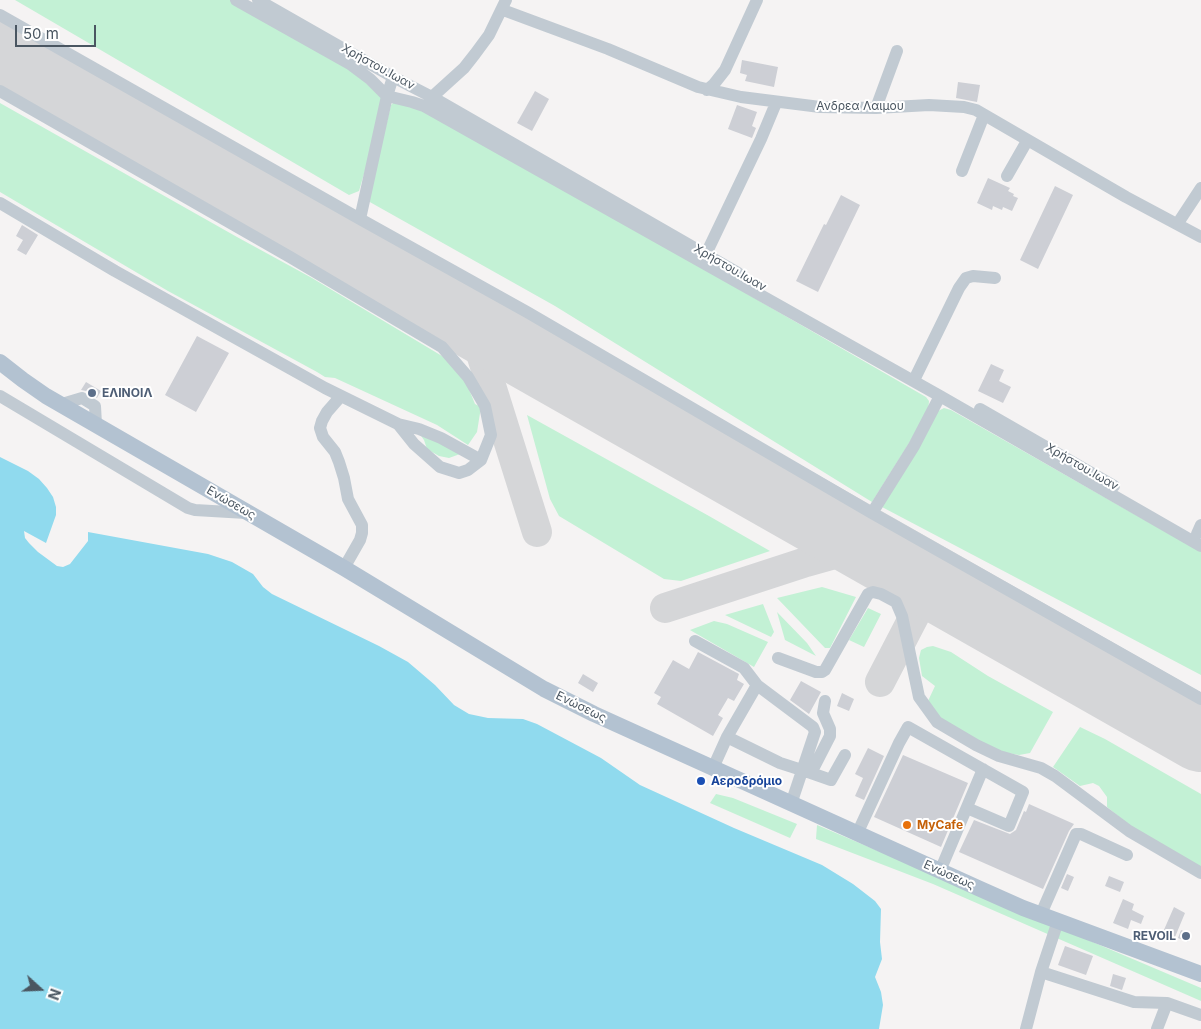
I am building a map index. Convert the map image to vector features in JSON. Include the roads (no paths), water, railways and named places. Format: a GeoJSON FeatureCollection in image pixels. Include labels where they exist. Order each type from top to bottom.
{"type":"FeatureCollection","features":[{"type":"Feature","properties":{"kind":"main road","name":"Ενώσεως"},"geometry":{"type":"LineString","coordinates":[[0,362],[23,380],[62,404],[344,568],[544,689],[594,714],[940,871],[1058,921],[1201,974]]}},
{"type":"Feature","properties":{"kind":"street"},"geometry":{"type":"LineString","coordinates":[[236,0],[344,60],[370,79],[387,96],[424,106],[940,396],[1200,535]]}},
{"type":"Feature","properties":{"kind":"street","name":"Χρήστου.Ιωαν"},"geometry":{"type":"LineString","coordinates":[[258,0],[393,77],[432,97],[916,376],[1004,422],[1200,535]]}},
{"type":"Feature","properties":{"kind":"street"},"geometry":{"type":"LineString","coordinates":[[706,90],[714,84],[725,70],[757,0]]}},
{"type":"Feature","properties":{"kind":"street"},"geometry":{"type":"LineString","coordinates":[[432,97],[464,68],[475,54],[489,35],[504,5]]}},
{"type":"Feature","properties":{"kind":"street","name":"Ανδρεα Λαιμου"},"geometry":{"type":"LineString","coordinates":[[504,5],[706,90],[776,103],[820,107],[876,108],[929,105],[964,107],[976,110],[1126,197],[1178,223],[1201,237]]}},
{"type":"Feature","properties":{"kind":"street"},"geometry":{"type":"LineString","coordinates":[[0,15],[527,312],[872,513],[1201,699]]}},
{"type":"Feature","properties":{"kind":"street"},"geometry":{"type":"LineString","coordinates":[[876,108],[897,51]]}},
{"type":"Feature","properties":{"kind":"street"},"geometry":{"type":"LineString","coordinates":[[360,219],[387,96],[393,77]]}},
{"type":"Feature","properties":{"kind":"street"},"geometry":{"type":"LineString","coordinates":[[0,91],[442,347],[468,377],[484,406],[491,435],[480,460],[468,470],[459,473],[440,467],[414,444],[398,424]]}},
{"type":"Feature","properties":{"kind":"street"},"geometry":{"type":"LineString","coordinates":[[706,254],[762,139],[776,103]]}},
{"type":"Feature","properties":{"kind":"street"},"geometry":{"type":"LineString","coordinates":[[962,171],[984,115]]}},
{"type":"Feature","properties":{"kind":"street"},"geometry":{"type":"LineString","coordinates":[[1007,176],[1027,141]]}},
{"type":"Feature","properties":{"kind":"street"},"geometry":{"type":"LineString","coordinates":[[1178,223],[1201,188]]}},
{"type":"Feature","properties":{"kind":"street"},"geometry":{"type":"LineString","coordinates":[[0,203],[115,271],[341,396],[398,424],[419,429],[441,438],[480,460]]}},
{"type":"Feature","properties":{"kind":"street"},"geometry":{"type":"LineString","coordinates":[[916,376],[959,288],[966,278],[973,276],[995,278]]}},
{"type":"Feature","properties":{"kind":"street"},"geometry":{"type":"LineString","coordinates":[[0,396],[188,508],[248,513]]}},
{"type":"Feature","properties":{"kind":"street"},"geometry":{"type":"LineString","coordinates":[[341,396],[327,412],[320,428],[323,437],[335,452],[344,478],[348,499],[362,525],[360,540],[344,568]]}},
{"type":"Feature","properties":{"kind":"street"},"geometry":{"type":"LineString","coordinates":[[872,513],[914,446],[940,396]]}},
{"type":"Feature","properties":{"kind":"street"},"geometry":{"type":"LineString","coordinates":[[778,658],[816,672],[822,672],[825,670],[868,594],[873,592],[881,594],[896,602],[902,616],[919,697],[937,722],[998,756],[1033,765],[1055,776],[1130,831],[1201,872]]}},
{"type":"Feature","properties":{"kind":"street"},"geometry":{"type":"LineString","coordinates":[[695,641],[744,668],[757,685],[813,727],[815,736],[807,772]]}},
{"type":"Feature","properties":{"kind":"street"},"geometry":{"type":"LineString","coordinates":[[713,768],[727,738],[757,685]]}},
{"type":"Feature","properties":{"kind":"street"},"geometry":{"type":"LineString","coordinates":[[791,804],[807,772],[830,736],[830,729],[823,713],[824,700]]}},
{"type":"Feature","properties":{"kind":"street"},"geometry":{"type":"LineString","coordinates":[[857,834],[908,727],[1023,792],[1009,826],[967,808]]}},
{"type":"Feature","properties":{"kind":"street"},"geometry":{"type":"LineString","coordinates":[[727,738],[807,772],[831,780],[845,755]]}},
{"type":"Feature","properties":{"kind":"street"},"geometry":{"type":"LineString","coordinates":[[940,871],[983,769]]}},
{"type":"Feature","properties":{"kind":"street"},"geometry":{"type":"LineString","coordinates":[[1041,914],[1076,834],[1080,834],[1127,855]]}},
{"type":"Feature","properties":{"kind":"street"},"geometry":{"type":"LineString","coordinates":[[1026,1029],[1041,972],[1058,921]]}},
{"type":"Feature","properties":{"kind":"street"},"geometry":{"type":"LineString","coordinates":[[1041,972],[1134,1002],[1167,1003],[1201,1015]]}},
{"type":"Feature","properties":{"kind":"street"},"geometry":{"type":"LineString","coordinates":[[1157,1029],[1167,1003]]}},
{"type":"Feature","properties":{"kind":"water"},"geometry":{"type":"Polygon","coordinates":[[[0,457],[28,471],[39,479],[53,497],[56,515],[46,543],[24,531],[25,538],[29,543],[57,566],[63,567],[70,564],[88,541],[88,532],[208,554],[232,562],[253,574],[263,587],[272,594],[408,662],[435,685],[454,705],[469,714],[488,718],[523,719],[537,724],[601,758],[640,785],[734,828],[822,865],[853,884],[875,901],[881,909],[880,942],[882,959],[875,977],[881,992],[883,1005],[879,1029],[0,1029],[0,457]]]}},
{"type":"Feature","properties":{"kind":"place","name":"ΕΛΙΝΟΙΛ"},"geometry":{"type":"Point","coordinates":[92,393]}},
{"type":"Feature","properties":{"kind":"place","name":"Αεροδρόμιο"},"geometry":{"type":"Point","coordinates":[701,781]}},
{"type":"Feature","properties":{"kind":"place","name":"MyCafe"},"geometry":{"type":"Point","coordinates":[907,825]}},
{"type":"Feature","properties":{"kind":"place","name":"REVOIL"},"geometry":{"type":"Point","coordinates":[1186,936]}}]}
